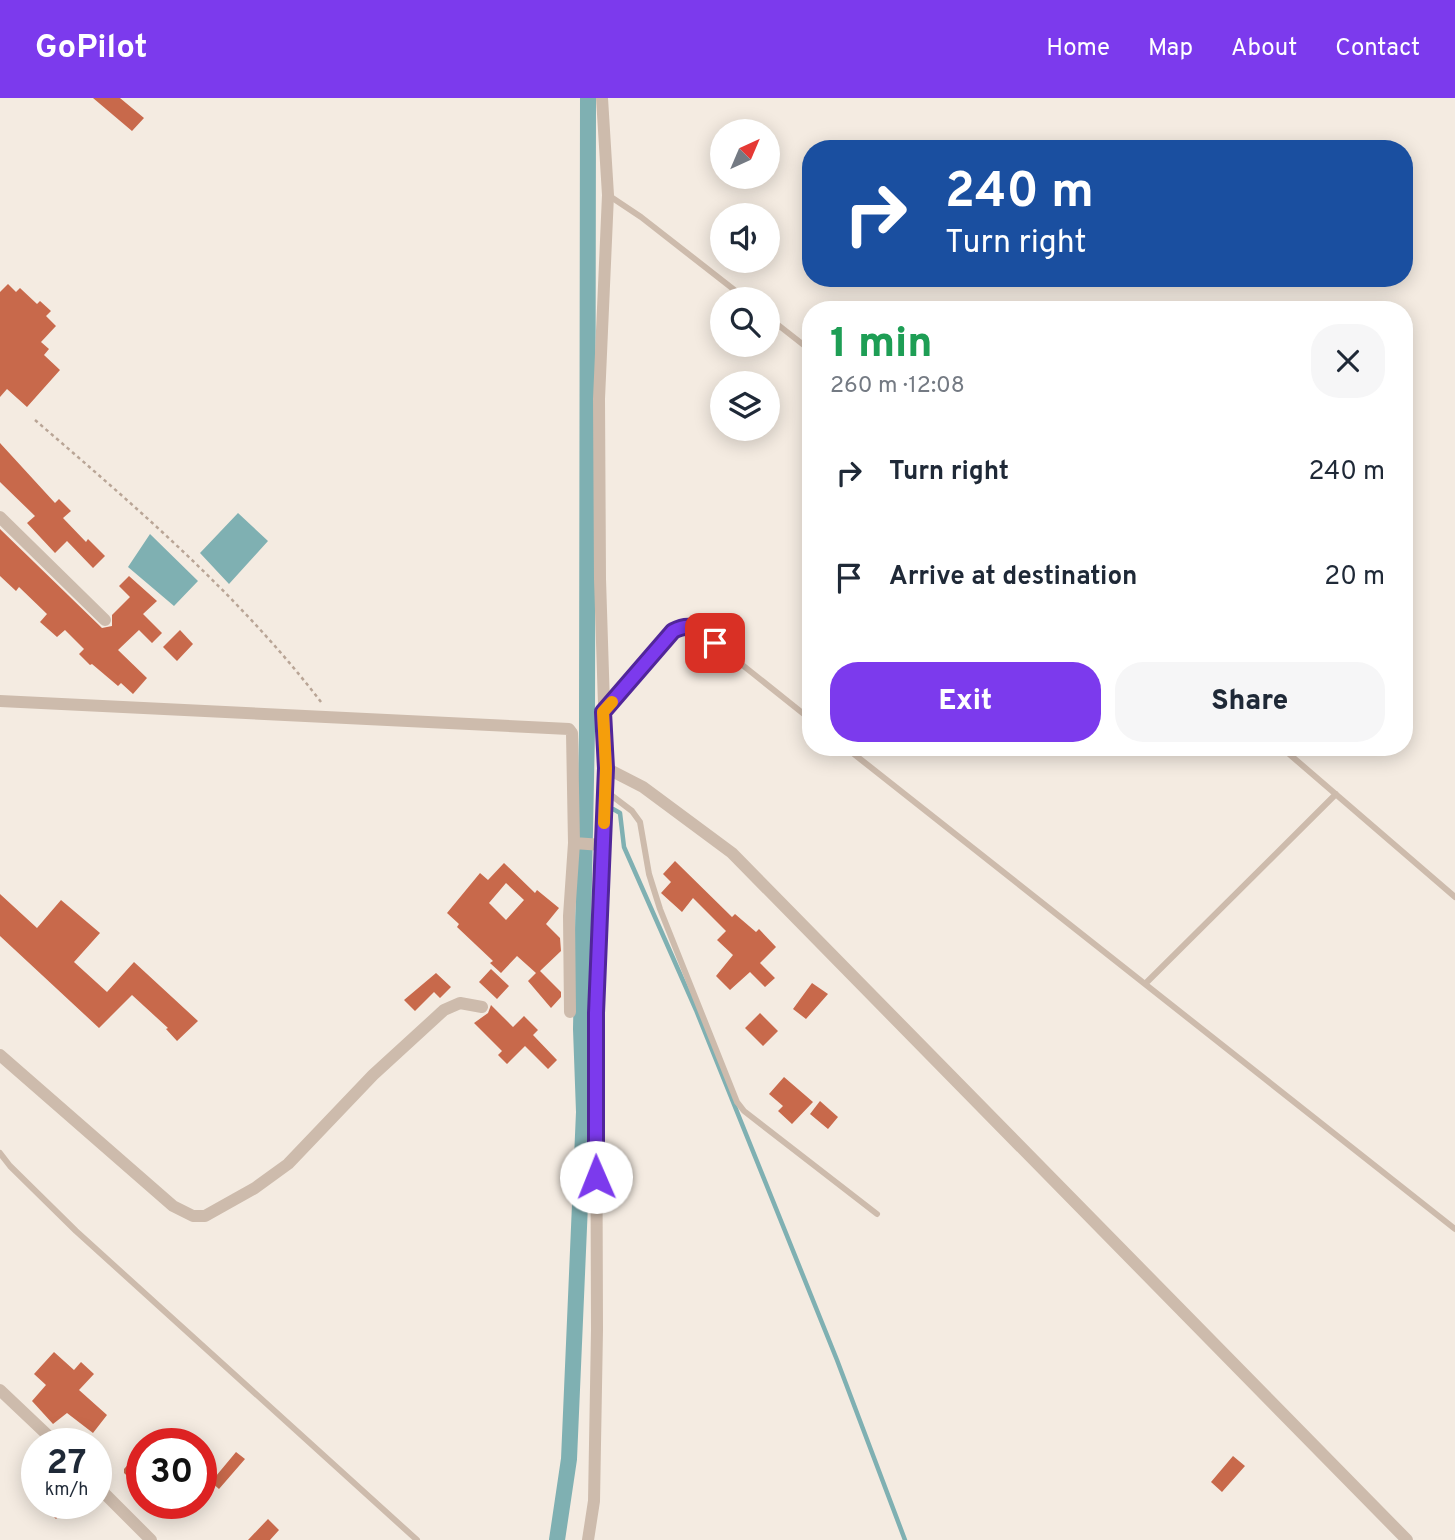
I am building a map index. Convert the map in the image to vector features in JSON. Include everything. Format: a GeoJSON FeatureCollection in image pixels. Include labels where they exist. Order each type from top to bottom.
{"type":"FeatureCollection","features":[{"type":"Feature","properties":{"kind":"street"},"geometry":{"type":"LineString","coordinates":[[588,1540],[594,1501],[597,1330],[595,1065],[606,768],[599,399],[608,195],[602,98]]}},
{"type":"Feature","properties":{"kind":"street"},"geometry":{"type":"LineString","coordinates":[[0,517],[105,620]]}},
{"type":"Feature","properties":{"kind":"street"},"geometry":{"type":"LineString","coordinates":[[0,701],[569,729],[572,733],[574,843],[569,916],[570,1012]]}},
{"type":"Feature","properties":{"kind":"street"},"geometry":{"type":"LineString","coordinates":[[606,768],[643,787],[732,853],[1407,1540]]}},
{"type":"Feature","properties":{"kind":"street"},"geometry":{"type":"LineString","coordinates":[[574,843],[602,845]]}},
{"type":"Feature","properties":{"kind":"street"},"geometry":{"type":"LineString","coordinates":[[0,1055],[173,1206],[193,1216],[205,1216],[256,1188],[288,1164],[373,1075],[444,1010],[460,1003],[482,1007]]}},
{"type":"Feature","properties":{"kind":"street"},"geometry":{"type":"LineString","coordinates":[[0,1390],[40,1428]]}},
{"type":"Feature","properties":{"kind":"street"},"geometry":{"type":"LineString","coordinates":[[112,1501],[150,1540]]}},
{"type":"Feature","properties":{"kind":"lane"},"geometry":{"type":"LineString","coordinates":[[608,195],[641,217],[731,287]]}},
{"type":"Feature","properties":{"kind":"lane"},"geometry":{"type":"LineString","coordinates":[[780,326],[802,344]]}},
{"type":"Feature","properties":{"kind":"lane"},"geometry":{"type":"LineString","coordinates":[[603,712],[673,631],[684,626],[696,628],[802,713]]}},
{"type":"Feature","properties":{"kind":"lane"},"geometry":{"type":"LineString","coordinates":[[856,756],[1455,1229]]}},
{"type":"Feature","properties":{"kind":"lane"},"geometry":{"type":"LineString","coordinates":[[1292,756],[1455,897]]}},
{"type":"Feature","properties":{"kind":"lane"},"geometry":{"type":"LineString","coordinates":[[605,791],[632,811],[640,822],[649,874],[660,909],[737,1102],[744,1111],[877,1214]]}},
{"type":"Feature","properties":{"kind":"lane"},"geometry":{"type":"LineString","coordinates":[[1146,983],[1336,794]]}},
{"type":"Feature","properties":{"kind":"lane"},"geometry":{"type":"LineString","coordinates":[[0,1153],[76,1231],[417,1540]]}},
{"type":"Feature","properties":{"kind":"path"},"geometry":{"type":"LineString","coordinates":[[35,420],[162,529],[288,659],[333,718]]}},
{"type":"Feature","properties":{"kind":"water"},"geometry":{"type":"Polygon","coordinates":[[[238,513],[268,541],[229,584],[200,553],[238,513]]]}},
{"type":"Feature","properties":{"kind":"water"},"geometry":{"type":"Polygon","coordinates":[[[150,534],[198,581],[174,606],[128,567],[150,534]]]}},
{"type":"Feature","properties":{"kind":"building"},"geometry":{"type":"Polygon","coordinates":[[[93,98],[120,98],[144,118],[132,131],[93,98]]]}},
{"type":"Feature","properties":{"kind":"building"},"geometry":{"type":"Polygon","coordinates":[[[8,284],[16,292],[20,288],[37,304],[40,301],[51,311],[46,316],[56,326],[41,342],[49,349],[44,355],[60,370],[27,407],[7,389],[0,397],[0,292],[8,284]]]}},
{"type":"Feature","properties":{"kind":"building"},"geometry":{"type":"Polygon","coordinates":[[[0,443],[55,503],[59,499],[71,511],[63,518],[86,542],[88,539],[105,556],[93,568],[67,541],[55,553],[27,523],[35,516],[0,482],[0,443]]]}},
{"type":"Feature","properties":{"kind":"building"},"geometry":{"type":"Polygon","coordinates":[[[0,529],[102,628],[112,626],[112,615],[130,597],[119,586],[129,576],[157,601],[143,614],[162,633],[152,643],[139,630],[118,650],[147,678],[133,694],[121,683],[118,686],[90,665],[79,654],[84,649],[65,630],[57,637],[40,622],[47,614],[19,587],[16,591],[0,576],[0,529]]]}},
{"type":"Feature","properties":{"kind":"building"},"geometry":{"type":"Polygon","coordinates":[[[180,630],[193,644],[177,661],[163,647],[180,630]]]}},
{"type":"Feature","properties":{"kind":"building"},"geometry":{"type":"Polygon","coordinates":[[[675,861],[732,917],[735,914],[756,932],[759,929],[776,947],[760,963],[775,978],[765,987],[750,972],[730,990],[716,976],[733,955],[717,940],[726,931],[693,898],[682,912],[661,893],[671,882],[663,874],[675,861]]]}},
{"type":"Feature","properties":{"kind":"building"},"geometry":{"type":"Polygon","coordinates":[[[504,863],[535,893],[537,890],[559,908],[546,924],[560,938],[561,951],[540,971],[561,992],[561,997],[551,1008],[528,981],[536,973],[517,956],[501,973],[447,913],[480,873],[488,880],[504,863]],[[506,883],[489,903],[506,920],[524,900],[506,883]]]}},
{"type":"Feature","properties":{"kind":"building"},"geometry":{"type":"Polygon","coordinates":[[[0,894],[37,928],[61,900],[100,933],[74,962],[107,992],[134,962],[198,1021],[177,1041],[166,1029],[168,1028],[132,995],[99,1028],[0,936],[0,894]]]}},
{"type":"Feature","properties":{"kind":"building"},"geometry":{"type":"Polygon","coordinates":[[[491,969],[509,986],[497,999],[479,982],[491,969]]]}},
{"type":"Feature","properties":{"kind":"building"},"geometry":{"type":"Polygon","coordinates":[[[436,973],[451,987],[440,998],[434,992],[415,1011],[404,1000],[436,973]]]}},
{"type":"Feature","properties":{"kind":"building"},"geometry":{"type":"Polygon","coordinates":[[[812,983],[828,994],[806,1019],[793,1009],[812,983]]]}},
{"type":"Feature","properties":{"kind":"building"},"geometry":{"type":"Polygon","coordinates":[[[491,1005],[513,1027],[524,1016],[538,1030],[533,1035],[557,1060],[548,1069],[525,1046],[507,1064],[498,1055],[502,1051],[474,1023],[488,1013],[491,1005]]]}},
{"type":"Feature","properties":{"kind":"building"},"geometry":{"type":"Polygon","coordinates":[[[760,1013],[778,1031],[763,1046],[745,1028],[760,1013]]]}},
{"type":"Feature","properties":{"kind":"building"},"geometry":{"type":"Polygon","coordinates":[[[784,1077],[813,1102],[792,1124],[778,1111],[783,1106],[769,1094],[784,1077]]]}},
{"type":"Feature","properties":{"kind":"building"},"geometry":{"type":"Polygon","coordinates":[[[820,1101],[838,1117],[828,1129],[810,1114],[820,1101]]]}},
{"type":"Feature","properties":{"kind":"building"},"geometry":{"type":"Polygon","coordinates":[[[54,1352],[74,1370],[81,1362],[94,1374],[79,1390],[107,1415],[97,1428],[86,1428],[67,1413],[53,1424],[32,1401],[46,1385],[34,1374],[54,1352]]]}},
{"type":"Feature","properties":{"kind":"building"},"geometry":{"type":"Polygon","coordinates":[[[236,1452],[245,1459],[219,1489],[217,1475],[236,1452]]]}},
{"type":"Feature","properties":{"kind":"building"},"geometry":{"type":"Polygon","coordinates":[[[1233,1456],[1245,1466],[1222,1492],[1211,1482],[1233,1456]]]}},
{"type":"Feature","properties":{"kind":"building"},"geometry":{"type":"Polygon","coordinates":[[[268,1519],[279,1530],[270,1540],[248,1540],[268,1519]]]}},
{"type":"Feature","properties":{"kind":"waterway"},"geometry":{"type":"LineString","coordinates":[[557,1540],[569,1459],[584,1112],[581,1029],[587,731],[588,98]]}},
{"type":"Feature","properties":{"kind":"waterway"},"geometry":{"type":"LineString","coordinates":[[613,809],[620,813],[624,847],[696,1010],[837,1360],[905,1540]]}},
{"type":"Feature","properties":{"kind":"slow traffic"},"geometry":{"type":"LineString","coordinates":[[604,823],[606,768],[603,712],[612,702]]}},
{"type":"Feature","properties":{"kind":"route"},"geometry":{"type":"LineString","coordinates":[[596,1177],[596,1013],[606,768],[603,712],[673,631],[684,626],[696,628],[715,643]]}}]}
